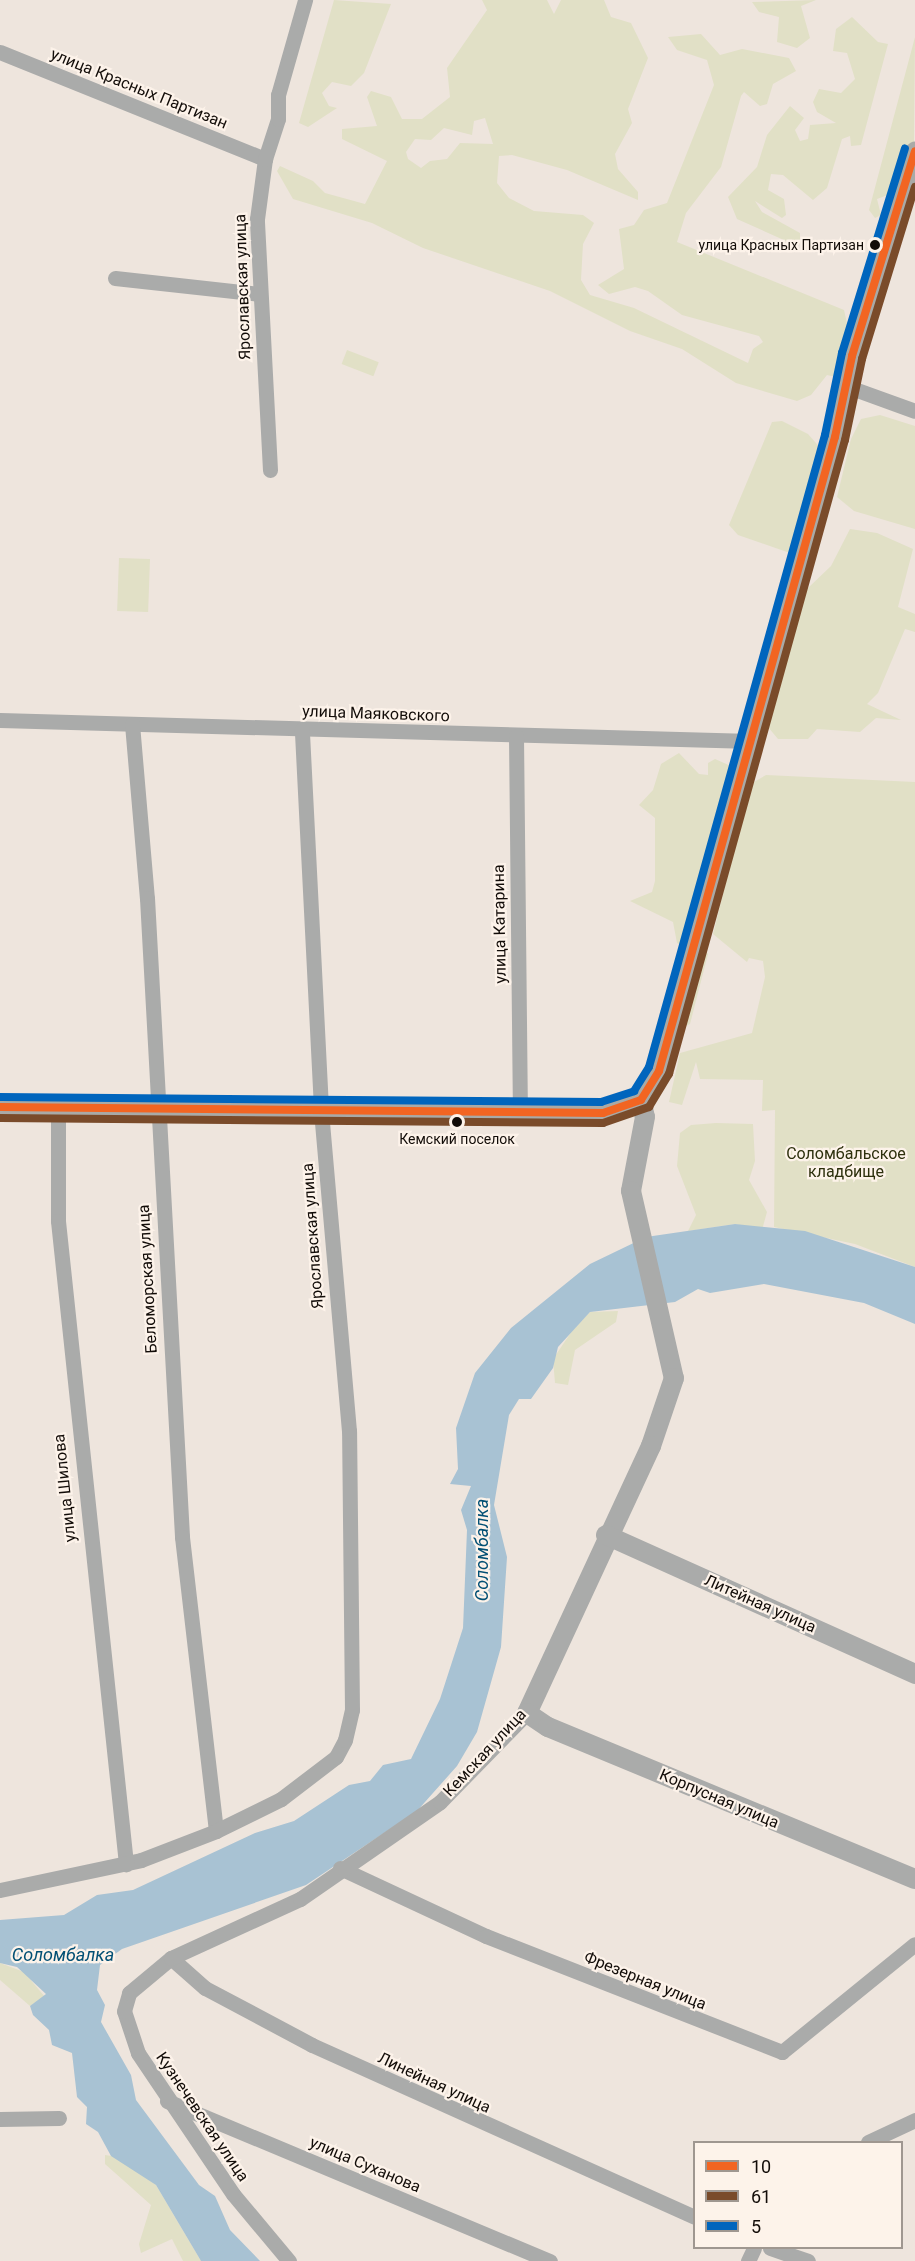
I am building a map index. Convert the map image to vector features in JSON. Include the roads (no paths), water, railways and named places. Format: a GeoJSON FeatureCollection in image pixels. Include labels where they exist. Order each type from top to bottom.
{"type":"FeatureCollection","features":[{"type":"Feature","properties":{"kind":"main road"},"geometry":{"type":"LineString","coordinates":[[0,1107],[321,1108],[603,1113],[641,1100],[659,1071],[752,741],[846,386],[915,150]]}},
{"type":"Feature","properties":{"kind":"street","name":"Ярославская улица"},"geometry":{"type":"LineString","coordinates":[[270,470],[259,294],[257,219],[265,159],[305,0]]}},
{"type":"Feature","properties":{"kind":"street","name":"улица Красных Партизан"},"geometry":{"type":"LineString","coordinates":[[0,52],[265,159]]}},
{"type":"Feature","properties":{"kind":"street"},"geometry":{"type":"LineString","coordinates":[[115,278],[259,294]]}},
{"type":"Feature","properties":{"kind":"street"},"geometry":{"type":"LineString","coordinates":[[846,386],[915,411]]}},
{"type":"Feature","properties":{"kind":"street","name":"улица Маяковского"},"geometry":{"type":"LineString","coordinates":[[0,720],[752,741]]}},
{"type":"Feature","properties":{"kind":"street","name":"Беломорская улица"},"geometry":{"type":"LineString","coordinates":[[132,724],[160,1108],[162,1230],[182,1537],[216,1831]]}},
{"type":"Feature","properties":{"kind":"street","name":"Ярославская улица"},"geometry":{"type":"LineString","coordinates":[[216,1831],[281,1799],[336,1756],[345,1740],[352,1699],[349,1431],[321,1108],[302,729]]}},
{"type":"Feature","properties":{"kind":"street","name":"улица Катарина"},"geometry":{"type":"LineString","coordinates":[[516,736],[520,1113]]}},
{"type":"Feature","properties":{"kind":"street","name":"Кемская улица"},"geometry":{"type":"LineString","coordinates":[[140,1980],[171,1958],[300,1899],[340,1868],[440,1802],[527,1713],[606,1535],[651,1446],[674,1378],[631,1191],[645,1117],[641,1100]]}},
{"type":"Feature","properties":{"kind":"street","name":"улица Шилова"},"geometry":{"type":"LineString","coordinates":[[58,1108],[61,1257],[126,1864]]}},
{"type":"Feature","properties":{"kind":"street","name":"Литейная улица"},"geometry":{"type":"LineString","coordinates":[[606,1535],[915,1674]]}},
{"type":"Feature","properties":{"kind":"street","name":"Корпусная улица"},"geometry":{"type":"LineString","coordinates":[[527,1713],[558,1731],[915,1879]]}},
{"type":"Feature","properties":{"kind":"street"},"geometry":{"type":"LineString","coordinates":[[0,1890],[126,1864],[216,1831]]}},
{"type":"Feature","properties":{"kind":"street","name":"Фрезерная улица"},"geometry":{"type":"LineString","coordinates":[[340,1868],[486,1936],[782,2052],[915,1944]]}},
{"type":"Feature","properties":{"kind":"street","name":"Линейная улица"},"geometry":{"type":"LineString","coordinates":[[171,1958],[205,1988],[312,2045],[693,2217]]}},
{"type":"Feature","properties":{"kind":"street","name":"Кузнечевская улица"},"geometry":{"type":"LineString","coordinates":[[140,1980],[124,2011],[138,2054],[167,2101],[233,2194],[289,2261]]}},
{"type":"Feature","properties":{"kind":"street","name":"улица Суханова"},"geometry":{"type":"LineString","coordinates":[[167,2101],[550,2261]]}},
{"type":"Feature","properties":{"kind":"street"},"geometry":{"type":"LineString","coordinates":[[0,2119],[59,2118]]}},
{"type":"Feature","properties":{"kind":"street"},"geometry":{"type":"LineString","coordinates":[[870,2141],[915,2120]]}},
{"type":"Feature","properties":{"kind":"street"},"geometry":{"type":"LineString","coordinates":[[775,2249],[808,2261]]}},
{"type":"Feature","properties":{"kind":"water","name":"Соломбалка"},"geometry":{"type":"Polygon","coordinates":[[[735,1224],[805,1231],[915,1267],[915,1324],[864,1303],[764,1284],[710,1293],[698,1289],[675,1302],[590,1312],[558,1347],[553,1368],[531,1399],[519,1399],[509,1415],[494,1505],[507,1557],[501,1647],[477,1732],[457,1766],[417,1811],[306,1885],[122,1949],[100,1965],[97,1990],[105,2005],[101,2022],[131,2075],[136,2100],[199,2185],[215,2196],[230,2230],[260,2261],[201,2261],[156,2185],[111,2156],[98,2132],[86,2124],[87,2107],[77,2097],[72,2053],[52,2045],[49,2030],[33,2015],[30,2006],[46,1994],[17,1967],[0,1963],[0,1920],[64,1915],[97,1895],[133,1890],[255,1833],[294,1821],[349,1785],[370,1781],[383,1765],[411,1759],[440,1699],[463,1628],[467,1530],[461,1510],[471,1486],[450,1484],[458,1469],[456,1428],[475,1373],[511,1328],[590,1264],[646,1237],[735,1224]]]}},
{"type":"Feature","properties":{"kind":"place","name":"улица Красных Партизан"},"geometry":{"type":"Point","coordinates":[875,245]}},
{"type":"Feature","properties":{"kind":"place","name":"Кемский поселок"},"geometry":{"type":"Point","coordinates":[457,1122]}},
{"type":"Feature","properties":{"kind":"park label","name":"Соломбальское кладбище"},"geometry":{"type":"Point","coordinates":[846,1163]}}]}
